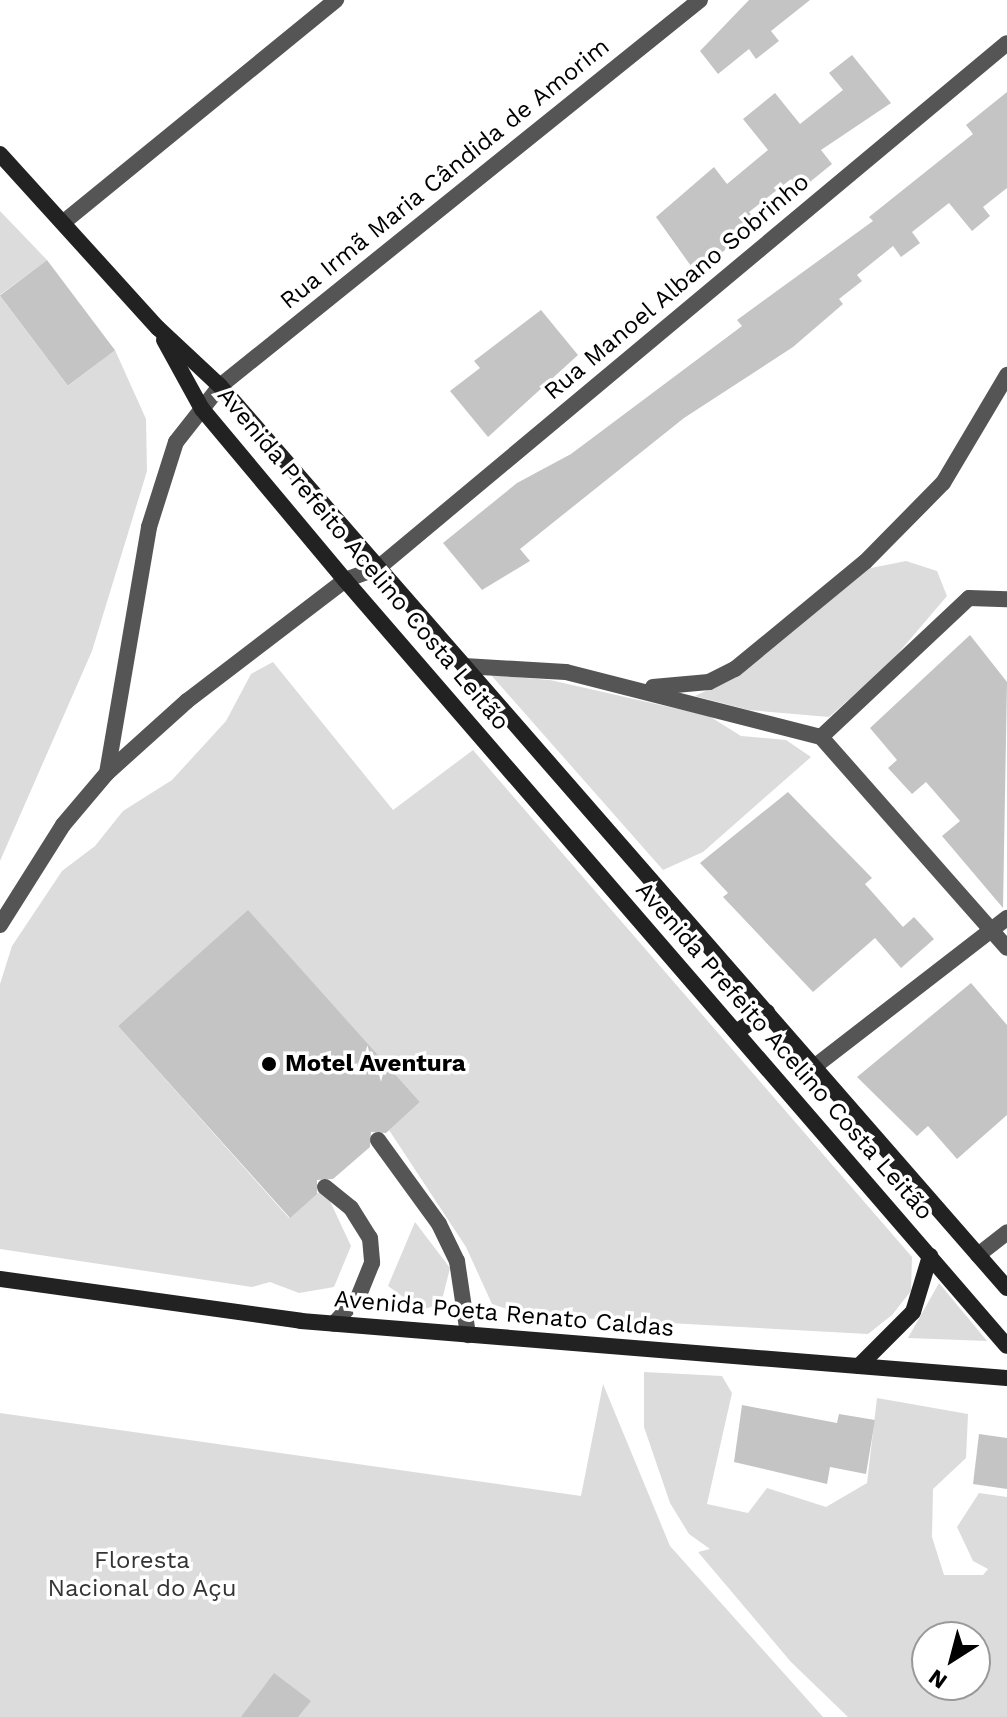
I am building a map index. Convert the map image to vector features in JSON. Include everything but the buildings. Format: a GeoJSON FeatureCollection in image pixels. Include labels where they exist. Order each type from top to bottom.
{"type":"FeatureCollection","features":[{"type":"Feature","properties":{"kind":"street"},"geometry":{"type":"LineString","coordinates":[[65,221],[336,0]]}},
{"type":"Feature","properties":{"kind":"street","name":"Rua Irmã Maria Cândida de Amorim"},"geometry":{"type":"LineString","coordinates":[[107,773],[149,527],[168,461],[202,409],[220,386],[700,0]]}},
{"type":"Feature","properties":{"kind":"street","name":"Rua Manoel Albano Sobrinho"},"geometry":{"type":"LineString","coordinates":[[0,925],[63,825],[107,773],[187,701],[345,580],[378,568],[1007,43]]}},
{"type":"Feature","properties":{"kind":"street"},"geometry":{"type":"LineString","coordinates":[[0,154],[65,221],[158,328]]}},
{"type":"Feature","properties":{"kind":"street","name":"Avenida Prefeito Acelino Costa Leitão"},"geometry":{"type":"LineString","coordinates":[[158,328],[220,386],[1007,1288]]}},
{"type":"Feature","properties":{"kind":"street","name":"Avenida Prefeito Acelino Costa Leitão"},"geometry":{"type":"LineString","coordinates":[[158,328],[202,409],[345,580],[1007,1346]]}},
{"type":"Feature","properties":{"kind":"street"},"geometry":{"type":"LineString","coordinates":[[642,688],[709,682],[735,669],[865,562],[943,483],[1007,375]]}},
{"type":"Feature","properties":{"kind":"street"},"geometry":{"type":"LineString","coordinates":[[821,737],[969,598],[1007,599]]}},
{"type":"Feature","properties":{"kind":"street"},"geometry":{"type":"LineString","coordinates":[[464,666],[566,672],[642,688],[821,737],[1007,948]]}},
{"type":"Feature","properties":{"kind":"street"},"geometry":{"type":"LineString","coordinates":[[814,1067],[1007,918]]}},
{"type":"Feature","properties":{"kind":"street"},"geometry":{"type":"LineString","coordinates":[[736,1032],[767,1012]]}},
{"type":"Feature","properties":{"kind":"street"},"geometry":{"type":"LineString","coordinates":[[378,1140],[439,1224],[457,1261],[468,1335]]}},
{"type":"Feature","properties":{"kind":"street"},"geometry":{"type":"LineString","coordinates":[[325,1187],[351,1208],[371,1250],[358,1297],[334,1324]]}},
{"type":"Feature","properties":{"kind":"street"},"geometry":{"type":"LineString","coordinates":[[978,1255],[1007,1232]]}},
{"type":"Feature","properties":{"kind":"street"},"geometry":{"type":"LineString","coordinates":[[859,1366],[913,1312],[930,1256]]}},
{"type":"Feature","properties":{"kind":"street","name":"Avenida Poeta Renato Caldas"},"geometry":{"type":"LineString","coordinates":[[0,1279],[334,1324],[1007,1378]]}},
{"type":"Feature","properties":{"kind":"green space"},"geometry":{"type":"Polygon","coordinates":[[[0,211],[47,260],[0,295],[0,211]]]}},
{"type":"Feature","properties":{"kind":"green space"},"geometry":{"type":"Polygon","coordinates":[[[0,296],[68,386],[115,350],[146,419],[147,471],[92,651],[0,861],[0,296]]]}},
{"type":"Feature","properties":{"kind":"green space"},"geometry":{"type":"Polygon","coordinates":[[[906,561],[937,571],[947,596],[889,664],[829,717],[749,710],[695,696],[737,676],[843,585],[871,568],[906,561]]]}},
{"type":"Feature","properties":{"kind":"green space"},"geometry":{"type":"Polygon","coordinates":[[[273,662],[393,810],[473,750],[912,1257],[911,1291],[892,1315],[868,1334],[525,1315],[492,1304],[466,1247],[389,1130],[420,1102],[248,911],[118,1026],[289,1218],[320,1191],[329,1199],[351,1246],[334,1287],[299,1293],[270,1282],[252,1287],[0,1249],[0,984],[12,946],[62,871],[95,846],[123,811],[172,780],[226,721],[251,674],[273,662]]]}},
{"type":"Feature","properties":{"kind":"green space"},"geometry":{"type":"Polygon","coordinates":[[[491,675],[550,680],[709,716],[741,736],[786,740],[811,757],[703,852],[663,870],[491,675]]]}},
{"type":"Feature","properties":{"kind":"green space"},"geometry":{"type":"Polygon","coordinates":[[[415,1222],[450,1268],[441,1304],[421,1310],[388,1286],[415,1222]]]}},
{"type":"Feature","properties":{"kind":"green space"},"geometry":{"type":"Polygon","coordinates":[[[939,1283],[987,1341],[908,1338],[939,1283]]]}},
{"type":"Feature","properties":{"kind":"green space"},"geometry":{"type":"Polygon","coordinates":[[[644,1372],[722,1376],[732,1393],[707,1504],[748,1513],[767,1488],[826,1507],[867,1483],[877,1398],[968,1414],[966,1458],[933,1489],[932,1537],[944,1575],[983,1575],[988,1569],[973,1561],[957,1527],[979,1493],[1007,1497],[1007,1717],[848,1717],[791,1662],[698,1552],[710,1549],[689,1534],[670,1503],[644,1427],[644,1372]]]}},
{"type":"Feature","properties":{"kind":"green space","name":"Floresta Nacional do Açu"},"geometry":{"type":"Polygon","coordinates":[[[603,1384],[670,1546],[823,1717],[0,1717],[0,1413],[581,1496],[603,1384]]]}},
{"type":"Feature","properties":{"kind":"place","name":"Motel Aventura"},"geometry":{"type":"Point","coordinates":[269,1064]}}]}
